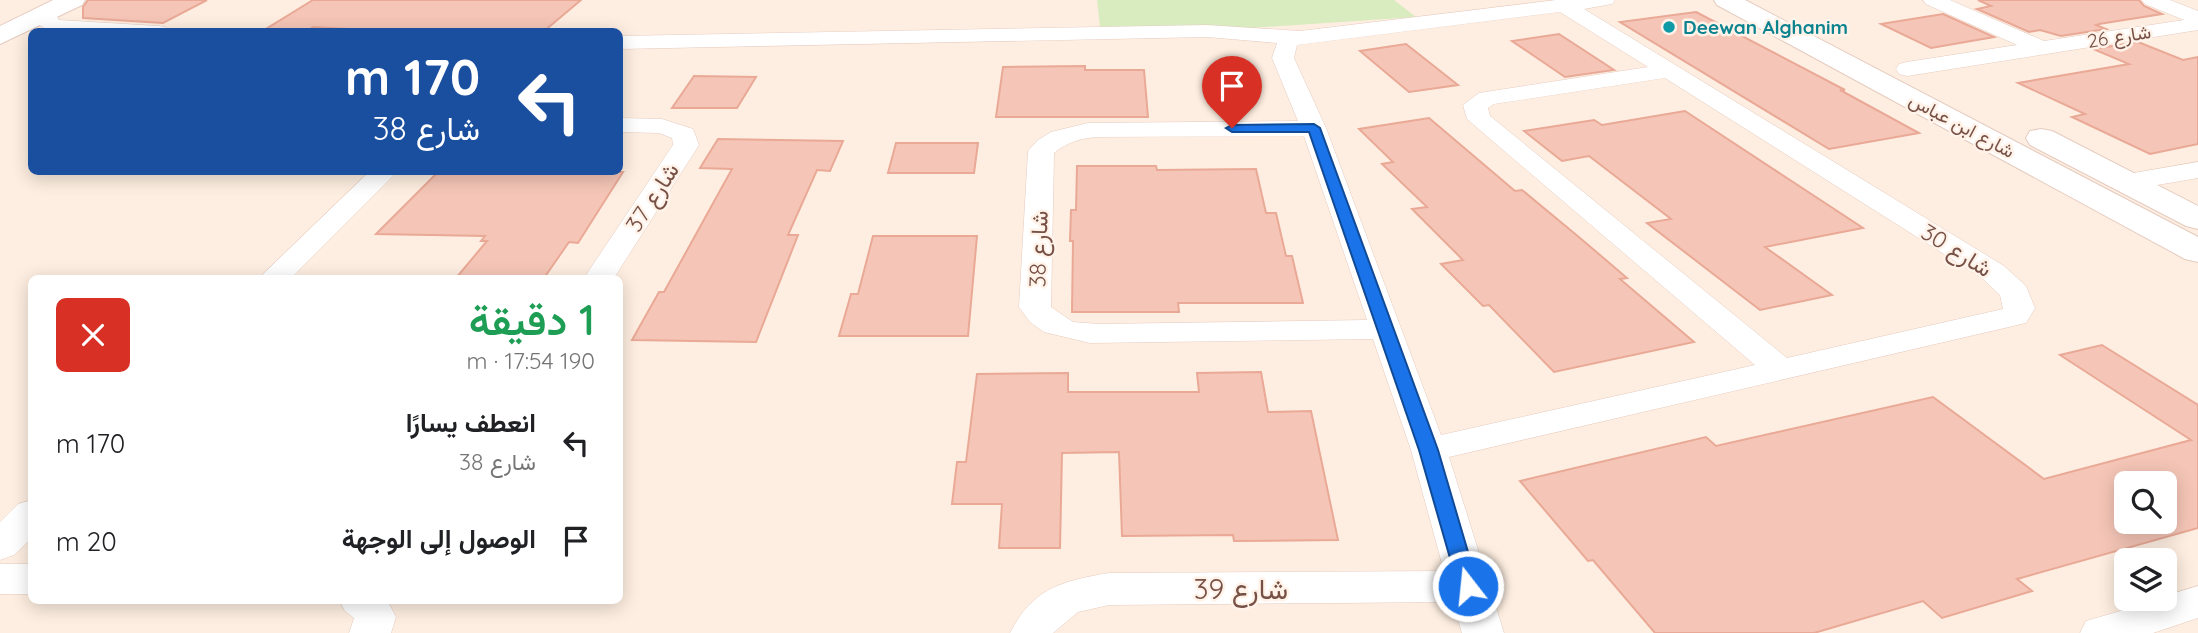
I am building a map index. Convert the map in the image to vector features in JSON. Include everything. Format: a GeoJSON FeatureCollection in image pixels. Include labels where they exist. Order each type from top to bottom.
{"type":"FeatureCollection","features":[{"type":"Feature","properties":{"kind":"street"},"geometry":{"type":"LineString","coordinates":[[0,38],[74,0]]}},
{"type":"Feature","properties":{"kind":"street"},"geometry":{"type":"LineString","coordinates":[[623,43],[1207,31],[1291,37],[1605,0]]}},
{"type":"Feature","properties":{"kind":"street"},"geometry":{"type":"LineString","coordinates":[[1933,0],[2041,48]]}},
{"type":"Feature","properties":{"kind":"street","name":"شارع 26"},"geometry":{"type":"LineString","coordinates":[[2152,0],[2198,18]]}},
{"type":"Feature","properties":{"kind":"street","name":"شارع ابن عباس"},"geometry":{"type":"LineString","coordinates":[[1726,1],[1799,16],[2198,219]]}},
{"type":"Feature","properties":{"kind":"street","name":"شارع 30"},"geometry":{"type":"LineString","coordinates":[[1429,450],[2015,316],[2019,301],[2006,282],[1993,272],[1565,6]]}},
{"type":"Feature","properties":{"kind":"street","name":"شارع ابن عباس"},"geometry":{"type":"LineString","coordinates":[[1767,11],[1819,49],[2198,251]]}},
{"type":"Feature","properties":{"kind":"street"},"geometry":{"type":"LineString","coordinates":[[0,15],[36,19],[72,28]]}},
{"type":"Feature","properties":{"kind":"street","name":"شارع 26"},"geometry":{"type":"LineString","coordinates":[[1907,69],[2198,24]]}},
{"type":"Feature","properties":{"kind":"street"},"geometry":{"type":"LineString","coordinates":[[1291,37],[1283,58],[1314,128],[1429,450],[1483,633]]}},
{"type":"Feature","properties":{"kind":"street"},"geometry":{"type":"LineString","coordinates":[[1819,49],[1814,45],[1816,39],[1832,38],[1852,42]]}},
{"type":"Feature","properties":{"kind":"street"},"geometry":{"type":"LineString","coordinates":[[1668,71],[1487,98],[1475,105],[1475,112],[1479,120],[1780,369]]}},
{"type":"Feature","properties":{"kind":"street","name":"شارع 37"},"geometry":{"type":"LineString","coordinates":[[601,275],[686,145],[684,134],[675,128],[623,125]]}},
{"type":"Feature","properties":{"kind":"street","name":"شارع 38"},"geometry":{"type":"LineString","coordinates":[[1314,128],[1096,130],[1076,132],[1049,142],[1041,150],[1035,307],[1042,319],[1054,326],[1073,332],[1099,334],[1385,329]]}},
{"type":"Feature","properties":{"kind":"street"},"geometry":{"type":"LineString","coordinates":[[2128,182],[2198,170]]}},
{"type":"Feature","properties":{"kind":"street"},"geometry":{"type":"LineString","coordinates":[[277,275],[381,175]]}},
{"type":"Feature","properties":{"kind":"street"},"geometry":{"type":"LineString","coordinates":[[0,545],[28,518]]}},
{"type":"Feature","properties":{"kind":"street"},"geometry":{"type":"LineString","coordinates":[[0,579],[28,579]]}},
{"type":"Feature","properties":{"kind":"street","name":"شارع 39"},"geometry":{"type":"LineString","coordinates":[[1031,633],[1038,618],[1053,606],[1078,595],[1109,589],[1468,586]]}},
{"type":"Feature","properties":{"kind":"street"},"geometry":{"type":"LineString","coordinates":[[2108,632],[2198,602]]}},
{"type":"Feature","properties":{"kind":"street"},"geometry":{"type":"LineString","coordinates":[[367,604],[375,617],[370,633]]}},
{"type":"Feature","properties":{"kind":"green space"},"geometry":{"type":"Polygon","coordinates":[[[1097,0],[1394,0],[1416,17],[1251,28],[1100,27],[1097,0]]]}},
{"type":"Feature","properties":{"kind":"building"},"geometry":{"type":"Polygon","coordinates":[[[88,0],[207,0],[163,23],[83,18],[83,7],[88,0]]]}},
{"type":"Feature","properties":{"kind":"building"},"geometry":{"type":"Polygon","coordinates":[[[313,0],[581,0],[548,28],[268,28],[313,0]]]}},
{"type":"Feature","properties":{"kind":"building"},"geometry":{"type":"Polygon","coordinates":[[[1978,0],[2139,0],[2144,6],[2162,14],[2099,24],[2096,25],[2106,29],[2061,36],[2040,30],[2029,32],[1977,9],[1991,6],[1978,0]]]}},
{"type":"Feature","properties":{"kind":"building"},"geometry":{"type":"Polygon","coordinates":[[[1696,12],[1845,90],[1840,90],[1919,133],[1829,149],[1620,22],[1696,12]]]}},
{"type":"Feature","properties":{"kind":"building"},"geometry":{"type":"Polygon","coordinates":[[[1943,14],[1994,37],[1931,48],[1881,24],[1943,14]]]}},
{"type":"Feature","properties":{"kind":"building"},"geometry":{"type":"Polygon","coordinates":[[[1559,34],[1614,70],[1565,77],[1512,41],[1559,34]]]}},
{"type":"Feature","properties":{"kind":"building"},"geometry":{"type":"Polygon","coordinates":[[[2138,42],[2183,60],[2198,57],[2198,144],[2150,154],[2072,117],[2085,114],[2018,83],[2129,64],[2093,49],[2138,42]]]}},
{"type":"Feature","properties":{"kind":"building"},"geometry":{"type":"Polygon","coordinates":[[[1406,44],[1458,85],[1409,92],[1360,51],[1406,44]]]}},
{"type":"Feature","properties":{"kind":"building"},"geometry":{"type":"Polygon","coordinates":[[[1085,66],[1085,70],[1144,70],[1148,117],[996,117],[1003,67],[1085,66]]]}},
{"type":"Feature","properties":{"kind":"building"},"geometry":{"type":"Polygon","coordinates":[[[694,76],[756,77],[737,108],[672,108],[694,76]]]}},
{"type":"Feature","properties":{"kind":"building"},"geometry":{"type":"Polygon","coordinates":[[[1685,111],[1863,228],[1765,247],[1832,295],[1760,310],[1647,223],[1671,219],[1589,156],[1562,161],[1524,131],[1594,120],[1602,125],[1685,111]]]}},
{"type":"Feature","properties":{"kind":"building"},"geometry":{"type":"Polygon","coordinates":[[[1429,118],[1515,191],[1522,190],[1580,238],[1627,278],[1620,279],[1694,342],[1554,372],[1489,305],[1483,306],[1441,264],[1463,260],[1412,209],[1427,207],[1382,164],[1393,162],[1359,129],[1429,118]]]}},
{"type":"Feature","properties":{"kind":"building"},"geometry":{"type":"Polygon","coordinates":[[[718,139],[843,141],[830,171],[817,170],[788,235],[798,235],[756,342],[632,340],[659,292],[664,292],[732,169],[700,168],[718,139]]]}},
{"type":"Feature","properties":{"kind":"building"},"geometry":{"type":"Polygon","coordinates":[[[896,143],[978,143],[974,173],[888,173],[896,143]]]}},
{"type":"Feature","properties":{"kind":"building"},"geometry":{"type":"Polygon","coordinates":[[[1077,166],[1156,166],[1157,170],[1256,169],[1266,213],[1276,213],[1286,256],[1292,256],[1303,303],[1178,303],[1179,312],[1072,312],[1071,210],[1076,210],[1077,166]]]}},
{"type":"Feature","properties":{"kind":"building"},"geometry":{"type":"Polygon","coordinates":[[[435,175],[621,175],[578,243],[569,242],[546,275],[459,275],[487,241],[481,241],[485,236],[376,234],[435,175]]]}},
{"type":"Feature","properties":{"kind":"building"},"geometry":{"type":"Polygon","coordinates":[[[873,236],[977,236],[968,336],[839,336],[851,294],[858,294],[873,236]]]}},
{"type":"Feature","properties":{"kind":"building"},"geometry":{"type":"Polygon","coordinates":[[[2102,345],[2198,405],[2198,528],[2177,534],[2177,471],[2114,471],[2114,534],[2177,534],[2127,548],[2114,548],[2114,552],[2017,579],[2032,591],[1942,618],[1923,601],[1814,633],[1655,633],[1593,560],[1588,561],[1520,481],[1706,437],[1716,446],[1933,397],[2044,479],[2191,440],[2060,355],[2102,345]]]}},
{"type":"Feature","properties":{"kind":"building"},"geometry":{"type":"Polygon","coordinates":[[[1261,372],[1268,412],[1311,411],[1338,540],[1234,541],[1233,535],[1122,536],[1119,452],[1062,453],[1060,548],[999,548],[1002,504],[952,504],[957,462],[966,462],[977,374],[1068,373],[1068,392],[1199,392],[1197,373],[1261,372]]]}},
{"type":"Feature","properties":{"kind":"place","name":"Deewan Alghanim"},"geometry":{"type":"Point","coordinates":[1669,27]}},
{"type":"Feature","properties":{"kind":"route"},"geometry":{"type":"LineString","coordinates":[[1232,128],[1314,128],[1429,450],[1468,586]]}}]}
